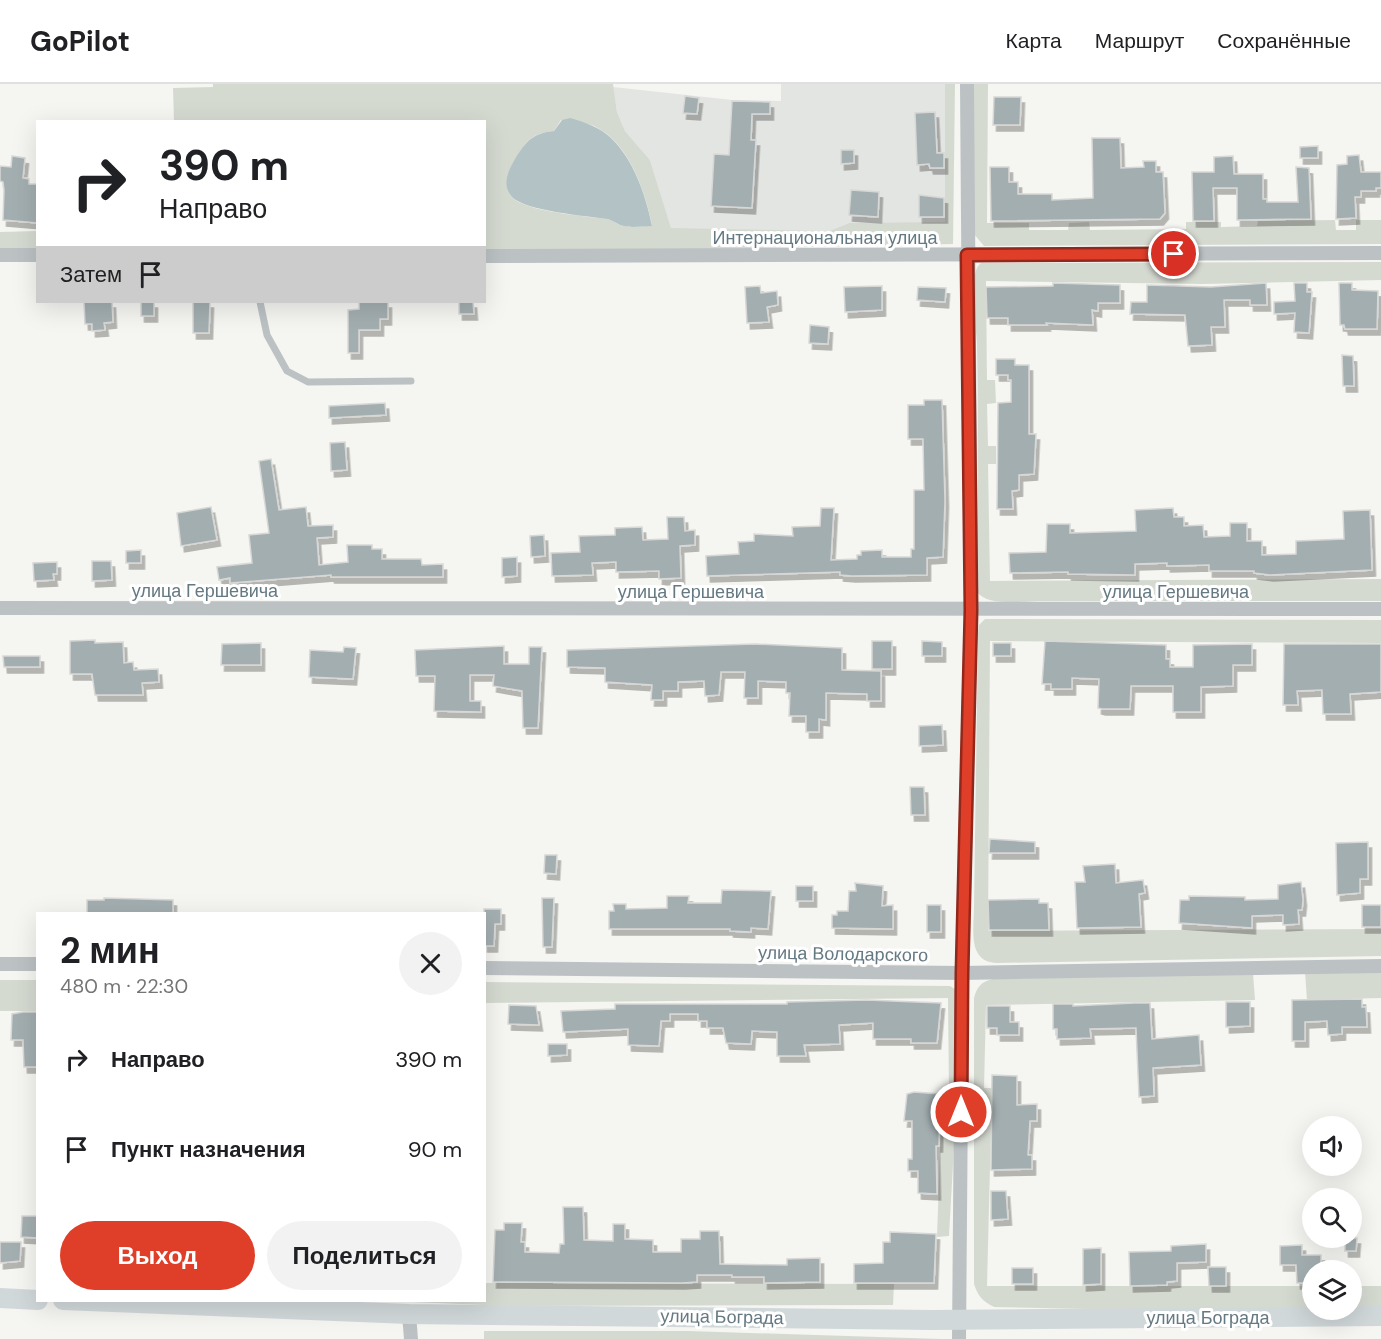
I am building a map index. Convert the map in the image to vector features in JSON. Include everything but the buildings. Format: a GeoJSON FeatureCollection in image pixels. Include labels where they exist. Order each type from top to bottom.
{"type":"FeatureCollection","features":[{"type":"Feature","properties":{"kind":"street"},"geometry":{"type":"LineString","coordinates":[[959,1339],[962,973],[971,610],[967,84]]}},
{"type":"Feature","properties":{"kind":"street","name":"Интернациональная улица"},"geometry":{"type":"LineString","coordinates":[[486,256],[1381,253]]}},
{"type":"Feature","properties":{"kind":"street"},"geometry":{"type":"LineString","coordinates":[[0,255],[36,255]]}},
{"type":"Feature","properties":{"kind":"street","name":"улица Гершевича"},"geometry":{"type":"LineString","coordinates":[[0,608],[1381,609]]}},
{"type":"Feature","properties":{"kind":"street"},"geometry":{"type":"LineString","coordinates":[[0,964],[36,964]]}},
{"type":"Feature","properties":{"kind":"street","name":"улица Володарского"},"geometry":{"type":"LineString","coordinates":[[486,968],[962,973],[1381,966]]}},
{"type":"Feature","properties":{"kind":"street"},"geometry":{"type":"LineString","coordinates":[[0,1298],[36,1299]]}},
{"type":"Feature","properties":{"kind":"street","name":"улица Бограда"},"geometry":{"type":"LineString","coordinates":[[112,1302],[409,1314],[960,1319],[1381,1317]]}},
{"type":"Feature","properties":{"kind":"street"},"geometry":{"type":"LineString","coordinates":[[409,1314],[411,1339]]}},
{"type":"Feature","properties":{"kind":"lane"},"geometry":{"type":"LineString","coordinates":[[260,303],[267,335],[287,371],[308,382],[411,381]]}},
{"type":"Feature","properties":{"kind":"shaded area"},"geometry":{"type":"Polygon","coordinates":[[[213,84],[613,84],[617,112],[625,131],[650,160],[671,228],[829,231],[849,223],[945,222],[945,84],[955,84],[953,244],[486,254],[486,120],[174,120],[173,88],[213,87],[213,84]],[[561,120],[554,131],[542,133],[529,140],[512,165],[507,181],[508,192],[519,202],[542,210],[607,219],[627,227],[652,225],[640,183],[626,155],[606,133],[583,123],[561,120]]]}},
{"type":"Feature","properties":{"kind":"shaded area"},"geometry":{"type":"Polygon","coordinates":[[[781,84],[945,84],[945,223],[849,223],[829,231],[671,229],[650,160],[625,131],[617,112],[613,87],[732,100],[781,101],[781,84]]]}},
{"type":"Feature","properties":{"kind":"shaded area"},"geometry":{"type":"Polygon","coordinates":[[[974,84],[988,84],[987,223],[1029,223],[1029,230],[1068,230],[1069,223],[1089,222],[1090,230],[1186,229],[1186,222],[1221,222],[1221,227],[1257,226],[1258,221],[1335,220],[1336,230],[1356,230],[1356,220],[1381,220],[1381,244],[984,246],[974,234],[974,84]]]}},
{"type":"Feature","properties":{"kind":"shaded area"},"geometry":{"type":"Polygon","coordinates":[[[570,118],[602,131],[619,147],[638,179],[652,226],[627,227],[607,219],[530,206],[512,197],[506,183],[508,173],[523,147],[535,136],[554,131],[562,120],[570,118]]]}},
{"type":"Feature","properties":{"kind":"shaded area"},"geometry":{"type":"Polygon","coordinates":[[[36,231],[36,255],[0,255],[0,232],[36,231]]]}},
{"type":"Feature","properties":{"kind":"shaded area"},"geometry":{"type":"Polygon","coordinates":[[[1381,262],[1381,280],[1203,284],[986,281],[987,380],[995,380],[996,403],[987,404],[988,446],[996,446],[996,464],[988,464],[990,581],[1381,579],[1381,601],[1007,602],[989,600],[977,592],[978,374],[973,288],[974,277],[981,263],[1381,262]]]}},
{"type":"Feature","properties":{"kind":"shaded area"},"geometry":{"type":"Polygon","coordinates":[[[985,619],[1381,620],[1381,643],[990,641],[988,931],[1381,929],[1381,956],[997,963],[981,957],[974,943],[973,925],[978,632],[979,625],[985,619]]]}},
{"type":"Feature","properties":{"kind":"shaded area"},"geometry":{"type":"Polygon","coordinates":[[[1305,972],[1381,972],[1381,998],[1307,1000],[1305,972]]]}},
{"type":"Feature","properties":{"kind":"shaded area"},"geometry":{"type":"Polygon","coordinates":[[[1253,973],[1255,1000],[986,1005],[984,1088],[992,1088],[987,1286],[1302,1286],[1302,1309],[1136,1310],[994,1307],[983,1300],[974,1284],[974,998],[980,986],[992,979],[1253,973]]]}},
{"type":"Feature","properties":{"kind":"shaded area"},"geometry":{"type":"Polygon","coordinates":[[[0,980],[36,980],[36,1011],[0,1011],[0,980]]]}},
{"type":"Feature","properties":{"kind":"shaded area"},"geometry":{"type":"Polygon","coordinates":[[[486,982],[950,986],[955,989],[958,996],[957,1093],[949,1236],[937,1237],[942,1092],[949,1092],[948,998],[486,1003],[486,982]]]}},
{"type":"Feature","properties":{"kind":"shaded area"},"geometry":{"type":"Polygon","coordinates":[[[486,1283],[894,1284],[893,1305],[508,1306],[412,1302],[486,1302],[486,1283]]]}},
{"type":"Feature","properties":{"kind":"shaded area"},"geometry":{"type":"Polygon","coordinates":[[[1362,1286],[1381,1286],[1381,1308],[1362,1308],[1362,1286]]]}},
{"type":"Feature","properties":{"kind":"shaded area"},"geometry":{"type":"Polygon","coordinates":[[[484,1331],[689,1331],[941,1339],[484,1339],[484,1331]]]}},
{"type":"Feature","properties":{"kind":"route"},"geometry":{"type":"LineString","coordinates":[[961,1112],[971,610],[967,255],[1174,254]]}}]}
